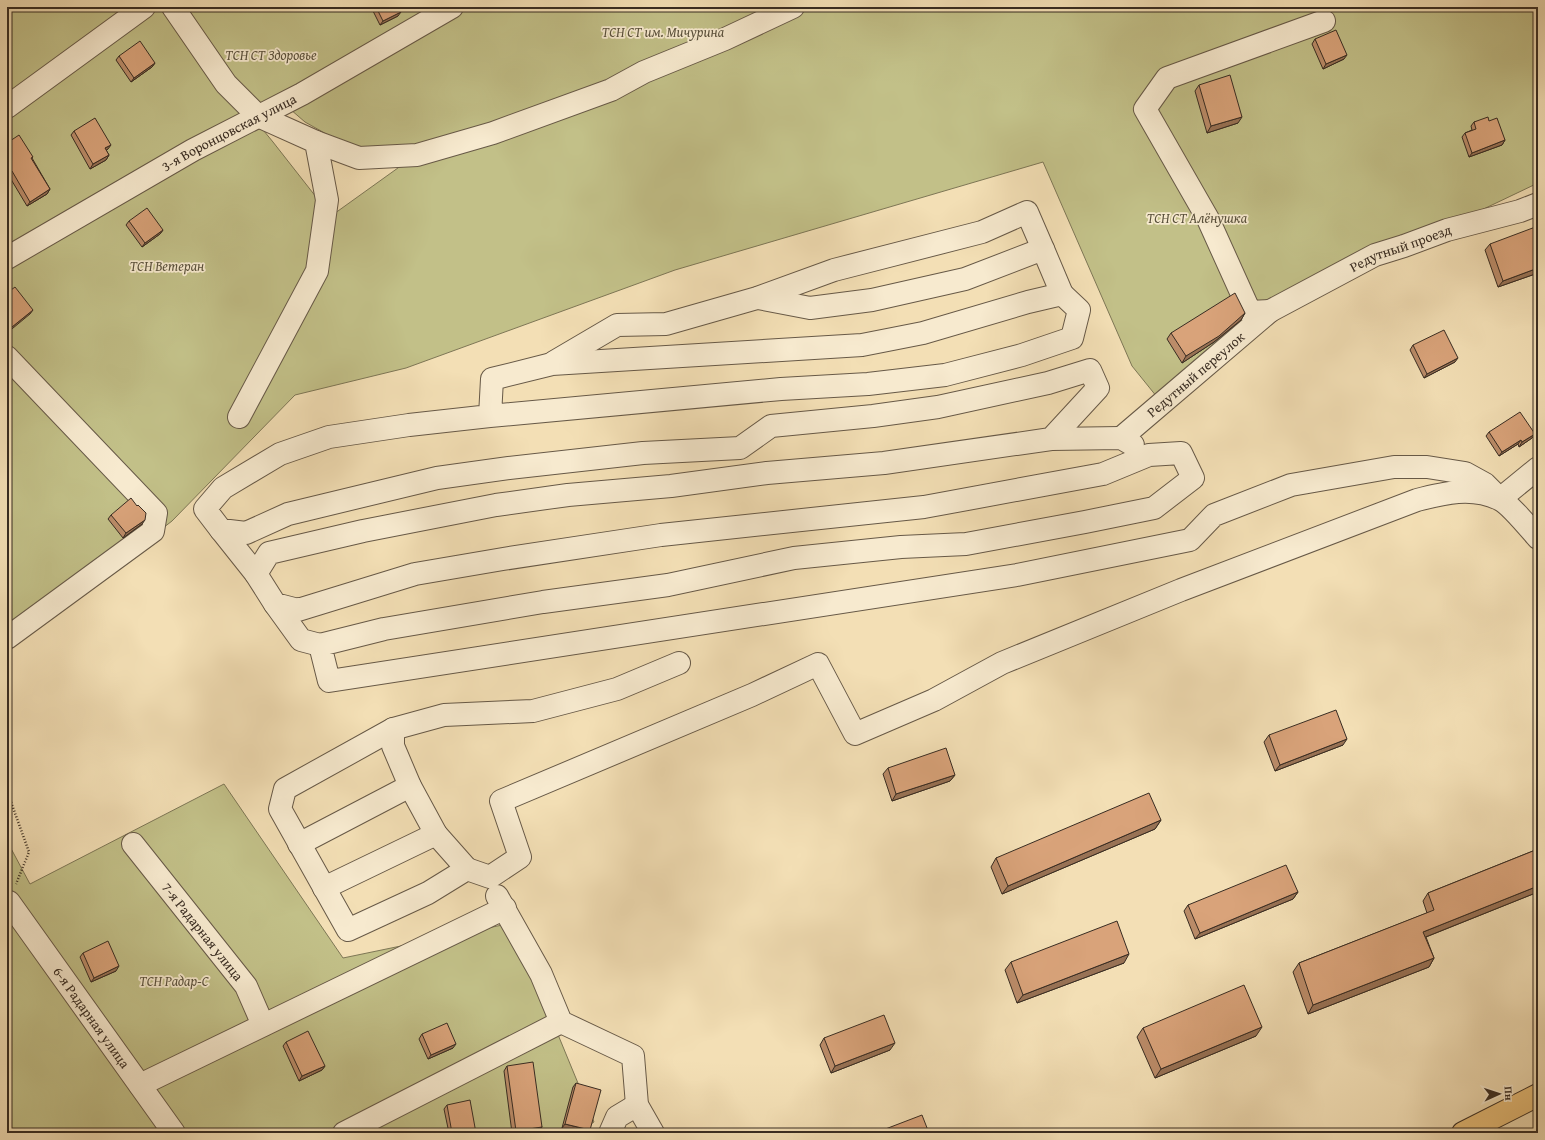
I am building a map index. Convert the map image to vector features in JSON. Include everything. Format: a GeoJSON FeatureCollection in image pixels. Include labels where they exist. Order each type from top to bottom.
{"type":"FeatureCollection","features":[{"type":"Feature","properties":{"kind":"main road"},"geometry":{"type":"LineString","coordinates":[[1464,1133],[1538,1095]]}},
{"type":"Feature","properties":{"kind":"street"},"geometry":{"type":"LineString","coordinates":[[7,107],[144,7]]}},
{"type":"Feature","properties":{"kind":"street"},"geometry":{"type":"LineString","coordinates":[[173,7],[226,84],[258,116],[316,142],[359,158],[417,155],[492,133],[611,90],[644,72],[725,40],[793,7]]}},
{"type":"Feature","properties":{"kind":"street","name":"3-я Воронцовская улица"},"geometry":{"type":"LineString","coordinates":[[7,258],[194,150],[302,94],[452,7]]}},
{"type":"Feature","properties":{"kind":"street"},"geometry":{"type":"LineString","coordinates":[[1270,311],[1250,312],[1208,219],[1145,109],[1167,78],[1324,21]]}},
{"type":"Feature","properties":{"kind":"street"},"geometry":{"type":"LineString","coordinates":[[239,417],[317,271],[326,200],[316,142]]}},
{"type":"Feature","properties":{"kind":"street","name":"Редутный проезд"},"geometry":{"type":"LineString","coordinates":[[1270,311],[1375,255],[1447,230],[1520,211],[1538,204]]}},
{"type":"Feature","properties":{"kind":"street"},"geometry":{"type":"LineString","coordinates":[[275,604],[298,610],[415,574],[661,535],[924,507],[1103,474],[1149,455],[1181,454],[1194,478],[1154,508],[966,544],[901,547],[794,558],[668,585],[543,602],[384,629],[320,645],[301,640],[275,604],[256,574],[205,509],[223,488],[280,454],[329,437],[409,424],[781,389],[868,384],[945,375],[1022,355],[1072,338],[1079,310],[1062,294],[1027,212],[982,232],[834,270],[757,298],[666,324],[617,325],[552,364]]}},
{"type":"Feature","properties":{"kind":"street"},"geometry":{"type":"LineString","coordinates":[[757,298],[810,308],[872,300],[965,279],[1043,249]]}},
{"type":"Feature","properties":{"kind":"street"},"geometry":{"type":"LineString","coordinates":[[490,416],[492,379],[552,364],[862,345],[923,333],[1028,302],[1062,294]]}},
{"type":"Feature","properties":{"kind":"street","name":"Редутный переулок"},"geometry":{"type":"LineString","coordinates":[[1122,438],[1270,311]]}},
{"type":"Feature","properties":{"kind":"street"},"geometry":{"type":"LineString","coordinates":[[7,357],[156,513],[153,531],[7,638]]}},
{"type":"Feature","properties":{"kind":"street"},"geometry":{"type":"LineString","coordinates":[[221,530],[246,533],[288,514],[437,478],[509,468],[643,453],[740,448],[770,426],[873,416],[938,407],[1048,383],[1090,370],[1098,388],[1051,439]]}},
{"type":"Feature","properties":{"kind":"street"},"geometry":{"type":"LineString","coordinates":[[256,574],[270,553],[496,504],[568,495],[671,486],[767,473],[884,463],[1051,439],[1122,438],[1149,455]]}},
{"type":"Feature","properties":{"kind":"street"},"geometry":{"type":"LineString","coordinates":[[740,448],[767,473]]}},
{"type":"Feature","properties":{"kind":"street"},"geometry":{"type":"LineString","coordinates":[[320,645],[329,681],[1017,575],[1190,540],[1214,515],[1291,485],[1394,467],[1427,467],[1466,473],[1485,484],[1538,538]]}},
{"type":"Feature","properties":{"kind":"street"},"geometry":{"type":"LineString","coordinates":[[1500,499],[1538,468]]}},
{"type":"Feature","properties":{"kind":"street"},"geometry":{"type":"LineString","coordinates":[[393,738],[410,786],[436,834],[467,869],[490,877],[520,857],[501,801],[752,695],[818,664],[855,734],[934,700],[1008,661],[1181,590],[1416,500],[1450,492],[1474,491],[1500,499]]}},
{"type":"Feature","properties":{"kind":"street"},"geometry":{"type":"LineString","coordinates":[[467,869],[428,893],[348,930],[280,809],[285,789],[365,746],[393,738],[444,715],[533,711],[617,689],[678,663]]}},
{"type":"Feature","properties":{"kind":"street"},"geometry":{"type":"LineString","coordinates":[[300,844],[410,786]]}},
{"type":"Feature","properties":{"kind":"street"},"geometry":{"type":"LineString","coordinates":[[324,888],[436,834]]}},
{"type":"Feature","properties":{"kind":"street","name":"7-я Радарная улица"},"geometry":{"type":"LineString","coordinates":[[133,844],[246,986],[263,1025]]}},
{"type":"Feature","properties":{"kind":"street","name":"6-я Радарная улица"},"geometry":{"type":"LineString","coordinates":[[9,902],[174,1133]]}},
{"type":"Feature","properties":{"kind":"street"},"geometry":{"type":"LineString","coordinates":[[140,1085],[263,1025],[501,902],[541,974],[561,1022],[633,1056],[637,1105],[653,1133]]}},
{"type":"Feature","properties":{"kind":"street"},"geometry":{"type":"LineString","coordinates":[[344,1133],[561,1022]]}},
{"type":"Feature","properties":{"kind":"street"},"geometry":{"type":"LineString","coordinates":[[610,1133],[617,1117],[637,1105]]}},
{"type":"Feature","properties":{"kind":"path"},"geometry":{"type":"LineString","coordinates":[[7,693],[9,699],[7,702]]}},
{"type":"Feature","properties":{"kind":"path"},"geometry":{"type":"LineString","coordinates":[[7,791],[29,852],[9,902]]}},
{"type":"Feature","properties":{"kind":"green space"},"geometry":{"type":"Polygon","coordinates":[[[7,7],[162,7],[273,142],[331,216],[416,155],[353,149],[305,122],[283,103],[258,116],[174,7],[1538,7],[1538,183],[1270,311],[1157,397],[1132,366],[1043,162],[675,270],[406,368],[295,395],[172,521],[7,648],[7,7]]]}},
{"type":"Feature","properties":{"kind":"green space","name":"ТСН Радар-С"},"geometry":{"type":"Polygon","coordinates":[[[224,784],[343,958],[512,923],[594,1122],[577,1133],[7,1133],[7,841],[30,884],[224,784]]]}},
{"type":"Feature","properties":{"kind":"building"},"geometry":{"type":"Polygon","coordinates":[[[376,7],[399,7],[401,12],[383,21],[376,7]]]}},
{"type":"Feature","properties":{"kind":"building"},"geometry":{"type":"Polygon","coordinates":[[[1336,30],[1347,55],[1326,64],[1315,39],[1336,30]]]}},
{"type":"Feature","properties":{"kind":"building"},"geometry":{"type":"Polygon","coordinates":[[[140,41],[155,63],[134,78],[119,56],[140,41]]]}},
{"type":"Feature","properties":{"kind":"building"},"geometry":{"type":"Polygon","coordinates":[[[1230,75],[1242,117],[1211,126],[1199,85],[1230,75]]]}},
{"type":"Feature","properties":{"kind":"building"},"geometry":{"type":"Polygon","coordinates":[[[1488,117],[1489,121],[1497,118],[1505,140],[1472,153],[1465,133],[1476,129],[1474,122],[1488,117]]]}},
{"type":"Feature","properties":{"kind":"building"},"geometry":{"type":"Polygon","coordinates":[[[95,118],[111,145],[105,148],[109,155],[93,164],[74,131],[95,118]]]}},
{"type":"Feature","properties":{"kind":"building"},"geometry":{"type":"Polygon","coordinates":[[[19,135],[50,189],[30,202],[12,171],[9,173],[7,171],[7,143],[19,135]]]}},
{"type":"Feature","properties":{"kind":"building"},"geometry":{"type":"Polygon","coordinates":[[[147,208],[163,230],[145,243],[129,221],[147,208]]]}},
{"type":"Feature","properties":{"kind":"building"},"geometry":{"type":"Polygon","coordinates":[[[1538,226],[1538,268],[1503,281],[1490,244],[1538,226]]]}},
{"type":"Feature","properties":{"kind":"building"},"geometry":{"type":"Polygon","coordinates":[[[15,287],[33,310],[7,331],[7,293],[15,287]]]}},
{"type":"Feature","properties":{"kind":"building"},"geometry":{"type":"Polygon","coordinates":[[[1235,293],[1245,313],[1219,336],[1186,356],[1171,333],[1235,293]]]}},
{"type":"Feature","properties":{"kind":"building"},"geometry":{"type":"Polygon","coordinates":[[[1444,330],[1458,358],[1427,374],[1413,345],[1444,330]]]}},
{"type":"Feature","properties":{"kind":"building"},"geometry":{"type":"Polygon","coordinates":[[[1520,412],[1535,434],[1522,442],[1521,440],[1502,452],[1489,432],[1520,412]]]}},
{"type":"Feature","properties":{"kind":"building"},"geometry":{"type":"Polygon","coordinates":[[[131,498],[137,506],[138,505],[146,513],[145,520],[126,533],[111,515],[131,498]]]}},
{"type":"Feature","properties":{"kind":"building"},"geometry":{"type":"Polygon","coordinates":[[[1336,710],[1347,739],[1280,765],[1269,735],[1336,710]]]}},
{"type":"Feature","properties":{"kind":"building"},"geometry":{"type":"Polygon","coordinates":[[[946,748],[955,775],[896,794],[888,768],[946,748]]]}},
{"type":"Feature","properties":{"kind":"building"},"geometry":{"type":"Polygon","coordinates":[[[1149,793],[1161,820],[1008,886],[996,858],[1149,793]]]}},
{"type":"Feature","properties":{"kind":"building"},"geometry":{"type":"Polygon","coordinates":[[[1538,849],[1538,886],[1423,932],[1434,958],[1313,1005],[1299,963],[1434,910],[1428,893],[1538,849]]]}},
{"type":"Feature","properties":{"kind":"building"},"geometry":{"type":"Polygon","coordinates":[[[1286,865],[1298,892],[1200,933],[1188,905],[1286,865]]]}},
{"type":"Feature","properties":{"kind":"building"},"geometry":{"type":"Polygon","coordinates":[[[1117,921],[1129,954],[1023,995],[1011,962],[1117,921]]]}},
{"type":"Feature","properties":{"kind":"building"},"geometry":{"type":"Polygon","coordinates":[[[108,941],[119,966],[94,978],[83,953],[108,941]]]}},
{"type":"Feature","properties":{"kind":"building"},"geometry":{"type":"Polygon","coordinates":[[[1244,985],[1262,1027],[1161,1069],[1143,1028],[1244,985]]]}},
{"type":"Feature","properties":{"kind":"building"},"geometry":{"type":"Polygon","coordinates":[[[884,1015],[895,1043],[835,1066],[824,1038],[884,1015]]]}},
{"type":"Feature","properties":{"kind":"building"},"geometry":{"type":"Polygon","coordinates":[[[447,1023],[456,1044],[431,1055],[422,1034],[447,1023]]]}},
{"type":"Feature","properties":{"kind":"building"},"geometry":{"type":"Polygon","coordinates":[[[308,1031],[325,1066],[302,1076],[286,1042],[308,1031]]]}},
{"type":"Feature","properties":{"kind":"building"},"geometry":{"type":"Polygon","coordinates":[[[533,1062],[542,1127],[516,1131],[507,1066],[533,1062]]]}},
{"type":"Feature","properties":{"kind":"building"},"geometry":{"type":"Polygon","coordinates":[[[576,1083],[601,1090],[590,1130],[565,1124],[576,1083]]]}},
{"type":"Feature","properties":{"kind":"building"},"geometry":{"type":"Polygon","coordinates":[[[470,1100],[476,1133],[452,1133],[447,1105],[470,1100]]]}},
{"type":"Feature","properties":{"kind":"building"},"geometry":{"type":"Polygon","coordinates":[[[922,1115],[929,1133],[875,1133],[922,1115]]]}},
{"type":"Feature","properties":{"kind":"park label","name":"ТСН СТ им. Мичурина"},"geometry":{"type":"Point","coordinates":[663,32]}},
{"type":"Feature","properties":{"kind":"park label","name":"ТСН СТ Здоровье"},"geometry":{"type":"Point","coordinates":[271,55]}},
{"type":"Feature","properties":{"kind":"park label","name":"ТСН СТ Алёнушка"},"geometry":{"type":"Point","coordinates":[1197,218]}},
{"type":"Feature","properties":{"kind":"park label","name":"ТСН Ветеран"},"geometry":{"type":"Point","coordinates":[167,266]}}]}
